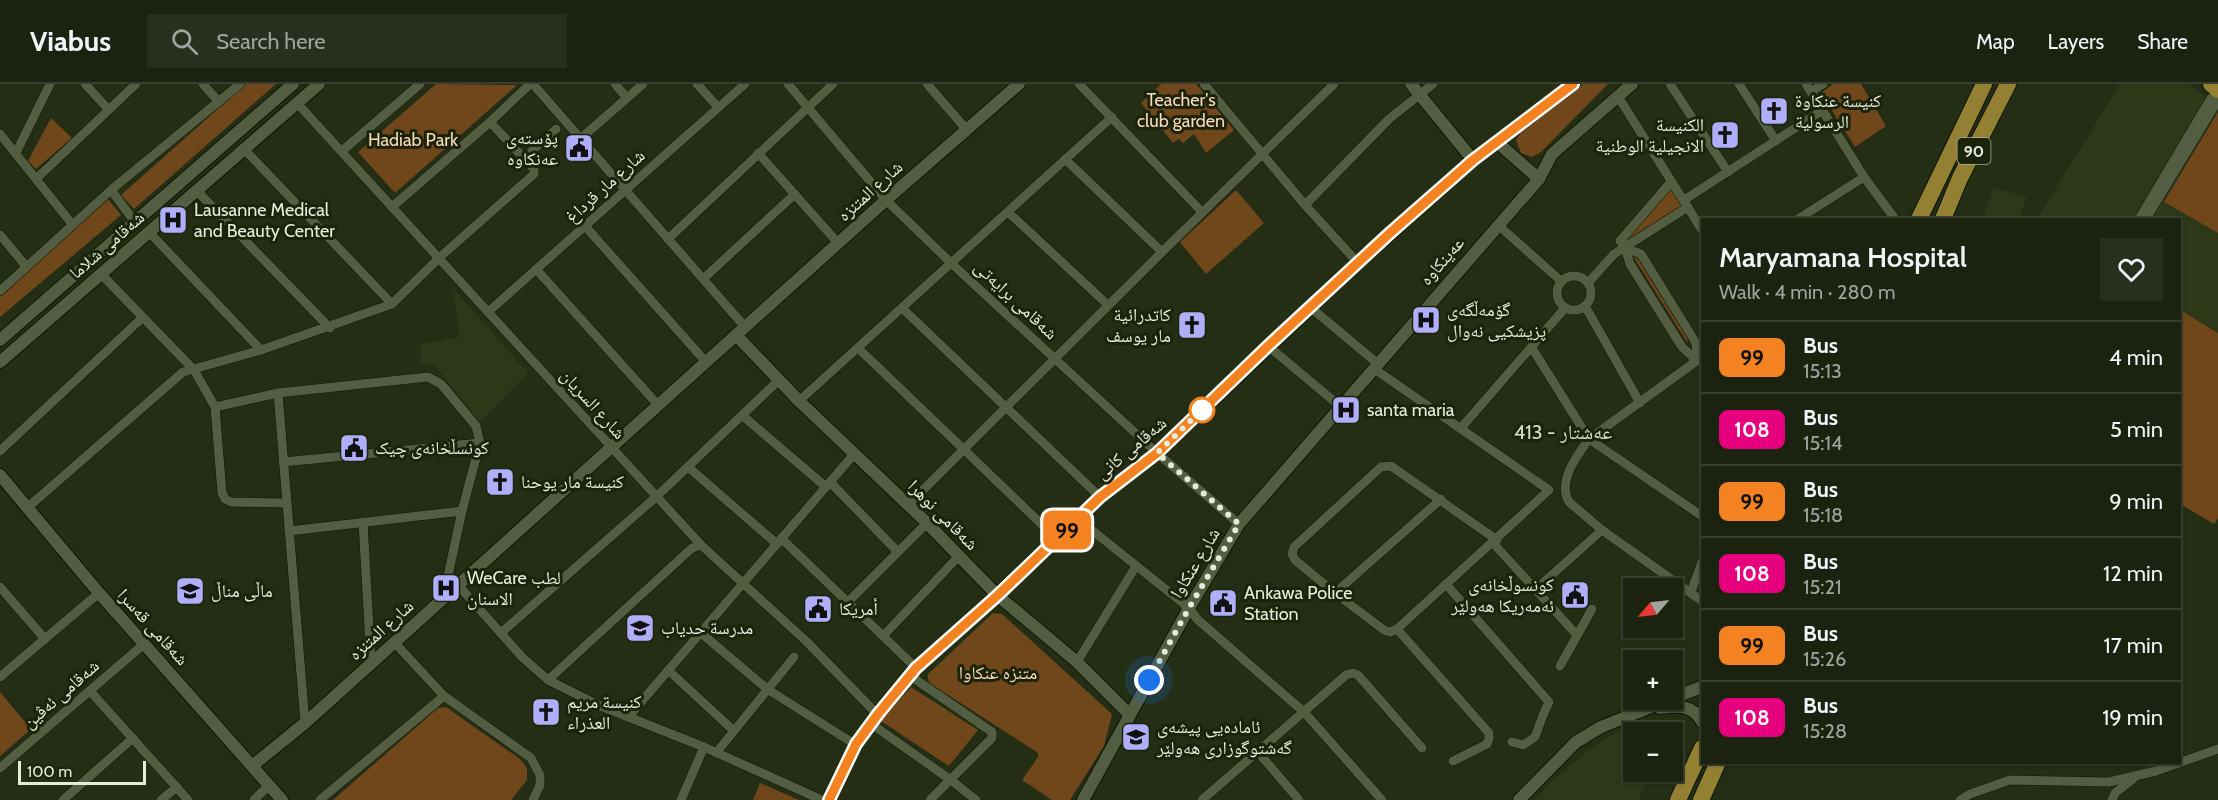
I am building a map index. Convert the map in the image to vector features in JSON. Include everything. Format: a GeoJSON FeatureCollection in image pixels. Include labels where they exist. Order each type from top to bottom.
{"type":"FeatureCollection","features":[{"type":"Feature","properties":{"kind":"highway","name":"90"},"geometry":{"type":"LineString","coordinates":[[1919,218],[1984,84]]}},
{"type":"Feature","properties":{"kind":"highway","name":"90"},"geometry":{"type":"LineString","coordinates":[[1942,218],[1960,178],[2008,84]]}},
{"type":"Feature","properties":{"kind":"highway"},"geometry":{"type":"LineString","coordinates":[[2211,84],[2218,90]]}},
{"type":"Feature","properties":{"kind":"highway"},"geometry":{"type":"LineString","coordinates":[[1678,800],[1701,750]]}},
{"type":"Feature","properties":{"kind":"highway"},"geometry":{"type":"LineString","coordinates":[[1701,800],[1717,764]]}},
{"type":"Feature","properties":{"kind":"street"},"geometry":{"type":"LineString","coordinates":[[16,153],[50,84]]}},
{"type":"Feature","properties":{"kind":"street"},"geometry":{"type":"LineString","coordinates":[[85,84],[108,109]]}},
{"type":"Feature","properties":{"kind":"street"},"geometry":{"type":"LineString","coordinates":[[37,178],[136,84]]}},
{"type":"Feature","properties":{"kind":"street"},"geometry":{"type":"LineString","coordinates":[[203,84],[219,102]]}},
{"type":"Feature","properties":{"kind":"street"},"geometry":{"type":"LineString","coordinates":[[1,289],[111,190],[240,84]]}},
{"type":"Feature","properties":{"kind":"street","name":"شەقامی شلاما"},"geometry":{"type":"LineString","coordinates":[[1,336],[293,84]]}},
{"type":"Feature","properties":{"kind":"street","name":"شەقامی شلاما"},"geometry":{"type":"LineString","coordinates":[[0,362],[319,84]]}},
{"type":"Feature","properties":{"kind":"street"},"geometry":{"type":"LineString","coordinates":[[342,151],[420,84]]}},
{"type":"Feature","properties":{"kind":"street"},"geometry":{"type":"LineString","coordinates":[[392,207],[532,84],[703,279],[741,331]]}},
{"type":"Feature","properties":{"kind":"street"},"geometry":{"type":"LineString","coordinates":[[615,84],[627,98]]}},
{"type":"Feature","properties":{"kind":"street"},"geometry":{"type":"LineString","coordinates":[[580,139],[643,84]]}},
{"type":"Feature","properties":{"kind":"street"},"geometry":{"type":"LineString","coordinates":[[696,84],[718,107]]}},
{"type":"Feature","properties":{"kind":"street","name":"شارع مار قرداغ"},"geometry":{"type":"LineString","coordinates":[[488,312],[745,84]]}},
{"type":"Feature","properties":{"kind":"street","name":"شەقامی برایەتی"},"geometry":{"type":"LineString","coordinates":[[788,84],[886,200],[1157,453],[1239,524]]}},
{"type":"Feature","properties":{"kind":"street"},"geometry":{"type":"LineString","coordinates":[[668,239],[833,84]]}},
{"type":"Feature","properties":{"kind":"street"},"geometry":{"type":"LineString","coordinates":[[927,84],[967,130]]}},
{"type":"Feature","properties":{"kind":"street"},"geometry":{"type":"LineString","coordinates":[[1079,84],[1202,212]]}},
{"type":"Feature","properties":{"kind":"street"},"geometry":{"type":"LineString","coordinates":[[908,505],[1334,84]]}},
{"type":"Feature","properties":{"kind":"street"},"geometry":{"type":"LineString","coordinates":[[1305,205],[1415,89],[1433,84]]}},
{"type":"Feature","properties":{"kind":"street"},"geometry":{"type":"LineString","coordinates":[[1497,142],[1539,178],[1552,154],[1619,98],[1632,84]]}},
{"type":"Feature","properties":{"kind":"street"},"geometry":{"type":"LineString","coordinates":[[1670,84],[1728,172]]}},
{"type":"Feature","properties":{"kind":"street"},"geometry":{"type":"LineString","coordinates":[[1739,84],[1776,141]]}},
{"type":"Feature","properties":{"kind":"street"},"geometry":{"type":"LineString","coordinates":[[1822,84],[1808,88],[1864,177],[1894,218]]}},
{"type":"Feature","properties":{"kind":"street","name":"شارع المتنزه"},"geometry":{"type":"LineString","coordinates":[[252,766],[305,723],[1016,85]]}},
{"type":"Feature","properties":{"kind":"street"},"geometry":{"type":"LineString","coordinates":[[1207,85],[1305,205],[1358,262]]}},
{"type":"Feature","properties":{"kind":"street","name":"شەقامی کانی"},"geometry":{"type":"LineString","coordinates":[[829,800],[856,744],[874,718],[913,671],[998,595],[1100,497],[1157,453],[1358,262],[1473,160],[1564,87]]}},
{"type":"Feature","properties":{"kind":"street"},"geometry":{"type":"LineString","coordinates":[[1415,89],[1473,160]]}},
{"type":"Feature","properties":{"kind":"street"},"geometry":{"type":"LineString","coordinates":[[1619,98],[1701,228]]}},
{"type":"Feature","properties":{"kind":"street"},"geometry":{"type":"LineString","coordinates":[[2140,218],[2211,98],[2217,102],[2147,218]]}},
{"type":"Feature","properties":{"kind":"street","name":"شارع السريان"},"geometry":{"type":"LineString","coordinates":[[297,103],[701,545],[806,641],[874,718],[976,800]]}},
{"type":"Feature","properties":{"kind":"street"},"geometry":{"type":"LineString","coordinates":[[268,106],[266,112],[268,118],[279,119]]}},
{"type":"Feature","properties":{"kind":"street"},"geometry":{"type":"LineString","coordinates":[[1588,283],[1614,254],[1728,172],[1822,111]]}},
{"type":"Feature","properties":{"kind":"street"},"geometry":{"type":"LineString","coordinates":[[799,401],[1112,117]]}},
{"type":"Feature","properties":{"kind":"street"},"geometry":{"type":"LineString","coordinates":[[250,122],[256,120],[262,123],[264,129],[261,135]]}},
{"type":"Feature","properties":{"kind":"street"},"geometry":{"type":"LineString","coordinates":[[27,508],[183,372],[330,328],[392,304],[440,257],[534,174],[534,169],[490,122]]}},
{"type":"Feature","properties":{"kind":"street"},"geometry":{"type":"LineString","coordinates":[[524,158],[556,129]]}},
{"type":"Feature","properties":{"kind":"street"},"geometry":{"type":"LineString","coordinates":[[0,134],[72,224]]}},
{"type":"Feature","properties":{"kind":"street"},"geometry":{"type":"LineString","coordinates":[[244,149],[392,304]]}},
{"type":"Feature","properties":{"kind":"street"},"geometry":{"type":"LineString","coordinates":[[758,153],[838,243]]}},
{"type":"Feature","properties":{"kind":"street"},"geometry":{"type":"LineString","coordinates":[[1065,159],[1162,252]]}},
{"type":"Feature","properties":{"kind":"street"},"geometry":{"type":"LineString","coordinates":[[1800,218],[1864,177]]}},
{"type":"Feature","properties":{"kind":"street","name":"عەینکاوە"},"geometry":{"type":"LineString","coordinates":[[1375,366],[1539,178]]}},
{"type":"Feature","properties":{"kind":"street"},"geometry":{"type":"LineString","coordinates":[[1671,182],[1620,242],[1625,248],[1630,264],[1682,347],[1700,359]]}},
{"type":"Feature","properties":{"kind":"street"},"geometry":{"type":"LineString","coordinates":[[111,190],[135,222]]}},
{"type":"Feature","properties":{"kind":"street"},"geometry":{"type":"LineString","coordinates":[[196,191],[330,328]]}},
{"type":"Feature","properties":{"kind":"street"},"geometry":{"type":"LineString","coordinates":[[703,279],[795,194]]}},
{"type":"Feature","properties":{"kind":"street"},"geometry":{"type":"LineString","coordinates":[[1008,212],[1108,305]]}},
{"type":"Feature","properties":{"kind":"street"},"geometry":{"type":"LineString","coordinates":[[1498,225],[1561,281]]}},
{"type":"Feature","properties":{"kind":"street"},"geometry":{"type":"LineString","coordinates":[[585,226],[706,362]]}},
{"type":"Feature","properties":{"kind":"street"},"geometry":{"type":"LineString","coordinates":[[149,232],[261,350]]}},
{"type":"Feature","properties":{"kind":"street"},"geometry":{"type":"LineString","coordinates":[[0,235],[26,266]]}},
{"type":"Feature","properties":{"kind":"street"},"geometry":{"type":"LineString","coordinates":[[1625,248],[1641,254],[1696,343],[1700,359]]}},
{"type":"Feature","properties":{"kind":"street"},"geometry":{"type":"LineString","coordinates":[[536,269],[658,405]]}},
{"type":"Feature","properties":{"kind":"street"},"geometry":{"type":"LineString","coordinates":[[101,274],[194,370],[215,407],[222,493],[225,499],[231,502],[287,503]]}},
{"type":"Feature","properties":{"kind":"street"},"geometry":{"type":"LineString","coordinates":[[1575,275],[1588,283],[1590,297],[1585,306],[1575,310],[1565,308],[1557,295],[1561,281],[1575,275]]}},
{"type":"Feature","properties":{"kind":"street"},"geometry":{"type":"LineString","coordinates":[[1585,306],[1640,403]]}},
{"type":"Feature","properties":{"kind":"street"},"geometry":{"type":"LineString","coordinates":[[1310,307],[1375,366],[1550,490],[1495,542],[1397,629],[1390,632],[1384,630],[1335,593],[1295,560],[1292,554],[1294,547],[1381,467],[1391,466],[1441,499],[1495,542],[1576,634]]}},
{"type":"Feature","properties":{"kind":"street"},"geometry":{"type":"LineString","coordinates":[[902,308],[1100,497]]}},
{"type":"Feature","properties":{"kind":"street"},"geometry":{"type":"LineString","coordinates":[[1461,428],[1565,308]]}},
{"type":"Feature","properties":{"kind":"street"},"geometry":{"type":"LineString","coordinates":[[0,452],[142,318]]}},
{"type":"Feature","properties":{"kind":"street","name":"شەقامی نوهرا"},"geometry":{"type":"LineString","coordinates":[[741,331],[779,380],[799,401],[927,523],[998,595],[1077,662],[1130,715]]}},
{"type":"Feature","properties":{"kind":"street"},"geometry":{"type":"LineString","coordinates":[[1268,346],[1341,406]]}},
{"type":"Feature","properties":{"kind":"street"},"geometry":{"type":"LineString","coordinates":[[858,348],[1057,539]]}},
{"type":"Feature","properties":{"kind":"street"},"geometry":{"type":"LineString","coordinates":[[1532,348],[1588,439],[1701,515]]}},
{"type":"Feature","properties":{"kind":"street"},"geometry":{"type":"LineString","coordinates":[[1700,359],[1588,439],[1575,458],[1565,496],[1574,507],[1602,530],[1701,600]]}},
{"type":"Feature","properties":{"kind":"street","name":"شارع عنكاوا"},"geometry":{"type":"LineString","coordinates":[[1083,800],[1189,608],[1239,524],[1375,366]]}},
{"type":"Feature","properties":{"kind":"street"},"geometry":{"type":"LineString","coordinates":[[215,407],[278,393],[429,377],[441,384],[476,426],[480,443],[443,598]]}},
{"type":"Feature","properties":{"kind":"street"},"geometry":{"type":"LineString","coordinates":[[501,633],[656,497],[779,380]]}},
{"type":"Feature","properties":{"kind":"street"},"geometry":{"type":"LineString","coordinates":[[278,393],[305,723]]}},
{"type":"Feature","properties":{"kind":"street"},"geometry":{"type":"LineString","coordinates":[[743,416],[828,484],[897,551]]}},
{"type":"Feature","properties":{"kind":"street"},"geometry":{"type":"LineString","coordinates":[[283,462],[480,443]]}},
{"type":"Feature","properties":{"kind":"street"},"geometry":{"type":"LineString","coordinates":[[629,716],[855,453]]}},
{"type":"Feature","properties":{"kind":"street"},"geometry":{"type":"LineString","coordinates":[[688,467],[779,541],[848,602],[883,636],[913,671],[992,732],[992,738],[930,800]]}},
{"type":"Feature","properties":{"kind":"street","name":"شەقامی قەسرا"},"geometry":{"type":"LineString","coordinates":[[0,475],[99,593],[282,800]]}},
{"type":"Feature","properties":{"kind":"street"},"geometry":{"type":"LineString","coordinates":[[1335,593],[1441,499]]}},
{"type":"Feature","properties":{"kind":"street"},"geometry":{"type":"LineString","coordinates":[[289,531],[462,511]]}},
{"type":"Feature","properties":{"kind":"street"},"geometry":{"type":"LineString","coordinates":[[1078,519],[1189,608],[1197,619],[1304,712],[1382,800]]}},
{"type":"Feature","properties":{"kind":"street"},"geometry":{"type":"LineString","coordinates":[[363,522],[371,663]]}},
{"type":"Feature","properties":{"kind":"street"},"geometry":{"type":"LineString","coordinates":[[848,602],[927,523]]}},
{"type":"Feature","properties":{"kind":"street"},"geometry":{"type":"LineString","coordinates":[[1535,590],[1602,530]]}},
{"type":"Feature","properties":{"kind":"street"},"geometry":{"type":"LineString","coordinates":[[549,680],[692,548],[701,545]]}},
{"type":"Feature","properties":{"kind":"street"},"geometry":{"type":"LineString","coordinates":[[883,636],[959,556]]}},
{"type":"Feature","properties":{"kind":"street"},"geometry":{"type":"LineString","coordinates":[[1691,592],[1701,565]]}},
{"type":"Feature","properties":{"kind":"street"},"geometry":{"type":"LineString","coordinates":[[1077,662],[1136,566]]}},
{"type":"Feature","properties":{"kind":"street"},"geometry":{"type":"LineString","coordinates":[[1446,584],[1550,702],[1535,737],[1523,745],[1512,742]]}},
{"type":"Feature","properties":{"kind":"street"},"geometry":{"type":"LineString","coordinates":[[458,585],[522,657],[549,680],[598,705],[704,747],[822,800]]}},
{"type":"Feature","properties":{"kind":"street"},"geometry":{"type":"LineString","coordinates":[[0,587],[45,639]]}},
{"type":"Feature","properties":{"kind":"street"},"geometry":{"type":"LineString","coordinates":[[0,676],[99,593]]}},
{"type":"Feature","properties":{"kind":"street"},"geometry":{"type":"LineString","coordinates":[[1560,666],[1592,609]]}},
{"type":"Feature","properties":{"kind":"street"},"geometry":{"type":"LineString","coordinates":[[1397,629],[1489,733],[1490,739],[1487,744],[1453,761]]}},
{"type":"Feature","properties":{"kind":"street"},"geometry":{"type":"LineString","coordinates":[[701,633],[767,689],[856,744]]}},
{"type":"Feature","properties":{"kind":"street"},"geometry":{"type":"LineString","coordinates":[[394,642],[444,696],[531,758],[540,775],[540,784],[533,800]]}},
{"type":"Feature","properties":{"kind":"street","name":"شەقامی ئەڤین"},"geometry":{"type":"LineString","coordinates":[[0,768],[144,644]]}},
{"type":"Feature","properties":{"kind":"street"},"geometry":{"type":"LineString","coordinates":[[716,753],[794,657]]}},
{"type":"Feature","properties":{"kind":"street"},"geometry":{"type":"LineString","coordinates":[[668,670],[733,730]]}},
{"type":"Feature","properties":{"kind":"street"},"geometry":{"type":"LineString","coordinates":[[1210,798],[1258,752],[1346,675],[1353,672],[1422,748]]}},
{"type":"Feature","properties":{"kind":"street"},"geometry":{"type":"LineString","coordinates":[[1683,695],[1701,687]]}},
{"type":"Feature","properties":{"kind":"street"},"geometry":{"type":"LineString","coordinates":[[90,691],[188,800]]}},
{"type":"Feature","properties":{"kind":"street"},"geometry":{"type":"LineString","coordinates":[[320,800],[444,696]]}},
{"type":"Feature","properties":{"kind":"street"},"geometry":{"type":"LineString","coordinates":[[1635,712],[1682,706],[1695,712],[1701,721]]}},
{"type":"Feature","properties":{"kind":"street"},"geometry":{"type":"LineString","coordinates":[[1520,800],[1567,750],[1601,727],[1641,710]]}},
{"type":"Feature","properties":{"kind":"street"},"geometry":{"type":"LineString","coordinates":[[63,800],[133,738]]}},
{"type":"Feature","properties":{"kind":"street"},"geometry":{"type":"LineString","coordinates":[[681,800],[704,747]]}},
{"type":"Feature","properties":{"kind":"street"},"geometry":{"type":"LineString","coordinates":[[2181,762],[2218,749]]}},
{"type":"Feature","properties":{"kind":"street"},"geometry":{"type":"LineString","coordinates":[[1258,752],[1299,800]]}},
{"type":"Feature","properties":{"kind":"street"},"geometry":{"type":"LineString","coordinates":[[1960,800],[1970,794],[2010,780],[2109,782],[2176,764]]}},
{"type":"Feature","properties":{"kind":"street"},"geometry":{"type":"LineString","coordinates":[[2112,800],[2115,793],[2136,776]]}},
{"type":"Feature","properties":{"kind":"street"},"geometry":{"type":"LineString","coordinates":[[254,800],[269,785]]}},
{"type":"Feature","properties":{"kind":"street"},"geometry":{"type":"LineString","coordinates":[[161,800],[177,787]]}},
{"type":"Feature","properties":{"kind":"shaded area"},"geometry":{"type":"Polygon","coordinates":[[[2120,84],[2189,84],[2218,107],[2218,519],[2214,524],[2181,504],[2181,218],[2038,218],[2120,84]]]}},
{"type":"Feature","properties":{"kind":"shaded area"},"geometry":{"type":"Polygon","coordinates":[[[1994,188],[2027,197],[2019,218],[1983,218],[1994,188]]]}},
{"type":"Feature","properties":{"kind":"shaded area"},"geometry":{"type":"Polygon","coordinates":[[[452,287],[528,373],[480,422],[435,366],[421,364],[420,344],[460,337],[452,287]]]}},
{"type":"Feature","properties":{"kind":"shaded area"},"geometry":{"type":"Polygon","coordinates":[[[1642,717],[1646,722],[1634,722],[1642,717]]]}},
{"type":"Feature","properties":{"kind":"shaded area"},"geometry":{"type":"Polygon","coordinates":[[[1623,729],[1623,782],[1647,782],[1641,791],[1640,800],[1535,800],[1551,782],[1591,748],[1623,729]]]}},
{"type":"Feature","properties":{"kind":"green space"},"geometry":{"type":"Polygon","coordinates":[[[246,84],[276,84],[134,209],[121,195],[246,84]]]}},
{"type":"Feature","properties":{"kind":"green space","name":"Hadiab Park"},"geometry":{"type":"Polygon","coordinates":[[[436,84],[517,85],[395,193],[358,152],[436,84]]]}},
{"type":"Feature","properties":{"kind":"green space","name":"Teacher's club garden"},"geometry":{"type":"Polygon","coordinates":[[[1161,84],[1196,84],[1234,130],[1206,153],[1194,134],[1183,143],[1179,139],[1173,143],[1141,103],[1161,84]]]}},
{"type":"Feature","properties":{"kind":"green space"},"geometry":{"type":"Polygon","coordinates":[[[1583,84],[1608,84],[1541,152],[1532,157],[1521,153],[1516,140],[1521,133],[1583,84]]]}},
{"type":"Feature","properties":{"kind":"green space"},"geometry":{"type":"Polygon","coordinates":[[[1833,84],[1861,84],[1886,126],[1855,147],[1821,93],[1833,84]]]}},
{"type":"Feature","properties":{"kind":"green space"},"geometry":{"type":"Polygon","coordinates":[[[2218,112],[2218,233],[2164,202],[2218,112]]]}},
{"type":"Feature","properties":{"kind":"green space"},"geometry":{"type":"Polygon","coordinates":[[[51,118],[72,138],[36,169],[28,161],[51,118]]]}},
{"type":"Feature","properties":{"kind":"green space"},"geometry":{"type":"Polygon","coordinates":[[[1671,187],[1685,207],[1625,245],[1623,242],[1671,187]]]}},
{"type":"Feature","properties":{"kind":"green space"},"geometry":{"type":"Polygon","coordinates":[[[1236,190],[1264,223],[1206,274],[1180,242],[1236,190]]]}},
{"type":"Feature","properties":{"kind":"green space"},"geometry":{"type":"Polygon","coordinates":[[[107,198],[121,215],[0,317],[0,297],[107,198]]]}},
{"type":"Feature","properties":{"kind":"green space"},"geometry":{"type":"Polygon","coordinates":[[[1633,256],[1639,260],[1688,338],[1687,342],[1633,256]]]}},
{"type":"Feature","properties":{"kind":"green space"},"geometry":{"type":"Polygon","coordinates":[[[2181,311],[2218,333],[2218,518],[2214,524],[2181,505],[2181,311]]]}},
{"type":"Feature","properties":{"kind":"green space","name":"متنزه عنكاوا"},"geometry":{"type":"Polygon","coordinates":[[[993,613],[1002,614],[1112,714],[1104,746],[1070,800],[1052,800],[1022,780],[1038,757],[1038,753],[928,680],[928,674],[993,613]]]}},
{"type":"Feature","properties":{"kind":"green space"},"geometry":{"type":"Polygon","coordinates":[[[911,687],[978,730],[949,766],[881,721],[911,687]]]}},
{"type":"Feature","properties":{"kind":"green space"},"geometry":{"type":"Polygon","coordinates":[[[0,692],[31,729],[0,756],[0,692]]]}},
{"type":"Feature","properties":{"kind":"green space"},"geometry":{"type":"Polygon","coordinates":[[[446,707],[520,759],[527,768],[527,780],[511,800],[333,800],[438,708],[446,707]]]}},
{"type":"Feature","properties":{"kind":"green space"},"geometry":{"type":"Polygon","coordinates":[[[760,783],[799,800],[753,800],[760,783]]]}},
{"type":"Feature","properties":{"kind":"bus line","name":"99"},"geometry":{"type":"LineString","coordinates":[[829,800],[856,744],[916,668],[998,595],[1100,497],[1157,453],[1390,233],[1473,160],[1573,84]]}},
{"type":"Feature","properties":{"kind":"place","name":"كنيسة عنكاوة الرسولية"},"geometry":{"type":"Point","coordinates":[1774,111]}},
{"type":"Feature","properties":{"kind":"place","name":"الكنيسة الانجيلية الوطنية"},"geometry":{"type":"Point","coordinates":[1725,135]}},
{"type":"Feature","properties":{"kind":"place","name":"پۆسته‌ی عه‌نكاوه‌"},"geometry":{"type":"Point","coordinates":[579,148]}},
{"type":"Feature","properties":{"kind":"place","name":"Lausanne Medical and Beauty Center"},"geometry":{"type":"Point","coordinates":[173,220]}},
{"type":"Feature","properties":{"kind":"place","name":"گۆمەڵگەی پزیشکیی نەوال"},"geometry":{"type":"Point","coordinates":[1426,320]}},
{"type":"Feature","properties":{"kind":"place","name":"كاتدرائية مار يوسف"},"geometry":{"type":"Point","coordinates":[1192,325]}},
{"type":"Feature","properties":{"kind":"place","name":"santa maria"},"geometry":{"type":"Point","coordinates":[1346,410]}},
{"type":"Feature","properties":{"kind":"place","name":"کونسڵخانەی چیک"},"geometry":{"type":"Point","coordinates":[354,448]}},
{"type":"Feature","properties":{"kind":"place","name":"كنيسة مار يوحنا"},"geometry":{"type":"Point","coordinates":[500,482]}},
{"type":"Feature","properties":{"kind":"place","name":"WeCare لطب الاسنان"},"geometry":{"type":"Point","coordinates":[446,588]}},
{"type":"Feature","properties":{"kind":"place","name":"ماڵی مناڵ"},"geometry":{"type":"Point","coordinates":[190,591]}},
{"type":"Feature","properties":{"kind":"place","name":"کونسوڵخانەی ئەمەریکا هەولێر"},"geometry":{"type":"Point","coordinates":[1575,595]}},
{"type":"Feature","properties":{"kind":"place","name":"Ankawa Police Station"},"geometry":{"type":"Point","coordinates":[1223,603]}},
{"type":"Feature","properties":{"kind":"place","name":"أمريكا"},"geometry":{"type":"Point","coordinates":[818,609]}},
{"type":"Feature","properties":{"kind":"place","name":"مدرسة حدياب"},"geometry":{"type":"Point","coordinates":[640,628]}},
{"type":"Feature","properties":{"kind":"place","name":"كنيسة مريم العذراء"},"geometry":{"type":"Point","coordinates":[546,712]}},
{"type":"Feature","properties":{"kind":"place","name":"ئاماده‌یی پیشه‌ی گه‌شتوگوزاری هه‌ولێر"},"geometry":{"type":"Point","coordinates":[1136,737]}},
{"type":"Feature","properties":{"kind":"district","name":"عه‌شتار - 413"},"geometry":{"type":"Point","coordinates":[1563,432]}},
{"type":"Feature","properties":{"kind":"route"},"geometry":{"type":"LineString","coordinates":[[1149,680],[1239,524],[1157,453],[1205,407],[1202,410]]}}]}
